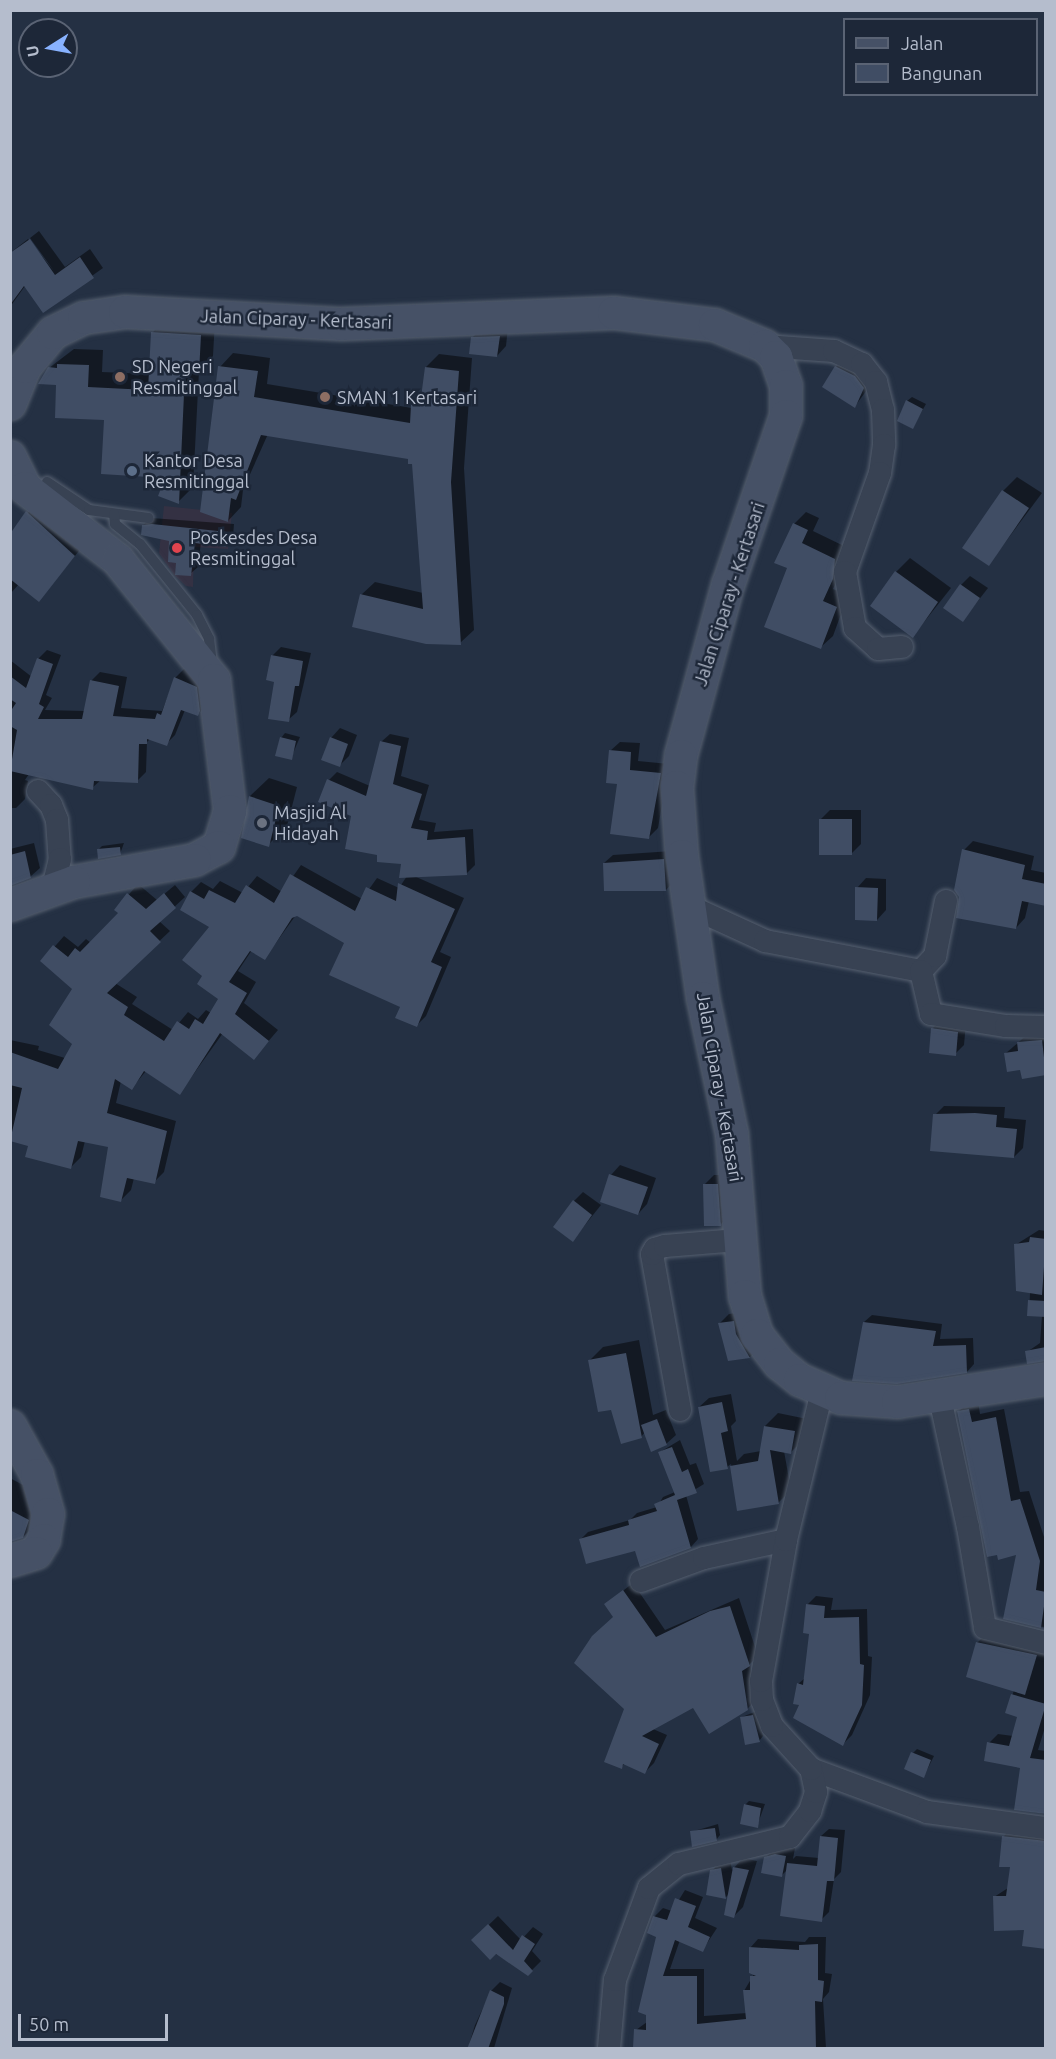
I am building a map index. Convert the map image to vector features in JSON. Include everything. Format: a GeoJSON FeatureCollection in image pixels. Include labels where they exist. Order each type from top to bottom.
{"type":"FeatureCollection","features":[{"type":"Feature","properties":{"kind":"main road","name":"Jalan Ciparay - Kertasari"},"geometry":{"type":"LineString","coordinates":[[10,404],[25,367],[53,333],[84,318],[125,312],[342,324],[614,313],[715,325],[765,346],[776,357],[788,402],[728,585],[681,756],[679,814],[689,906],[703,998],[732,1135],[739,1187],[738,1240],[745,1296],[757,1335],[780,1364],[822,1391],[874,1402],[940,1398],[1046,1379]]}},
{"type":"Feature","properties":{"kind":"main road"},"geometry":{"type":"LineString","coordinates":[[10,457],[25,488],[118,560],[214,680],[230,811],[219,847],[195,860],[119,872],[52,890],[10,905]]}},
{"type":"Feature","properties":{"kind":"main road"},"geometry":{"type":"LineString","coordinates":[[10,1426],[37,1475],[48,1514],[44,1540],[36,1553],[10,1561]]}},
{"type":"Feature","properties":{"kind":"street"},"geometry":{"type":"LineString","coordinates":[[765,346],[834,351],[862,364],[876,382],[883,410],[883,454],[845,572],[855,628],[878,648],[902,647]]}},
{"type":"Feature","properties":{"kind":"street"},"geometry":{"type":"LineString","coordinates":[[38,791],[51,804],[57,820],[60,859],[52,890]]}},
{"type":"Feature","properties":{"kind":"street"},"geometry":{"type":"LineString","coordinates":[[921,971],[935,956],[946,901]]}},
{"type":"Feature","properties":{"kind":"street"},"geometry":{"type":"LineString","coordinates":[[689,906],[765,941],[921,971]]}},
{"type":"Feature","properties":{"kind":"street"},"geometry":{"type":"LineString","coordinates":[[921,971],[931,1014],[1006,1026],[1046,1028]]}},
{"type":"Feature","properties":{"kind":"street"},"geometry":{"type":"LineString","coordinates":[[680,1410],[652,1254],[655,1249],[665,1246],[738,1240]]}},
{"type":"Feature","properties":{"kind":"street"},"geometry":{"type":"LineString","coordinates":[[822,1391],[786,1539],[761,1681],[762,1700],[772,1726],[811,1769],[927,1812],[1046,1828]]}},
{"type":"Feature","properties":{"kind":"street"},"geometry":{"type":"LineString","coordinates":[[940,1398],[968,1527],[985,1628],[1046,1643]]}},
{"type":"Feature","properties":{"kind":"street"},"geometry":{"type":"LineString","coordinates":[[641,1581],[704,1558],[786,1539]]}},
{"type":"Feature","properties":{"kind":"street"},"geometry":{"type":"LineString","coordinates":[[609,2049],[615,1980],[649,1888],[679,1864],[790,1837],[810,1811],[816,1792],[811,1769]]}},
{"type":"Feature","properties":{"kind":"lane"},"geometry":{"type":"LineString","coordinates":[[47,482],[89,510],[148,518]]}},
{"type":"Feature","properties":{"kind":"lane"},"geometry":{"type":"LineString","coordinates":[[114,514],[115,524],[140,544],[197,615],[209,639],[214,680]]}},
{"type":"Feature","properties":{"kind":"shaded area","name":"Poskesdes Desa Resmitinggal"},"geometry":{"type":"Polygon","coordinates":[[[164,506],[232,513],[228,549],[194,547],[193,587],[186,586],[174,575],[159,553],[164,506]]]}},
{"type":"Feature","properties":{"kind":"building"},"geometry":{"type":"Polygon","coordinates":[[[30,239],[55,275],[80,257],[94,278],[43,313],[24,286],[10,305],[10,253],[30,239]]]}},
{"type":"Feature","properties":{"kind":"building"},"geometry":{"type":"Polygon","coordinates":[[[151,332],[201,335],[199,373],[185,372],[179,504],[158,496],[165,478],[101,474],[104,420],[55,418],[56,385],[38,384],[48,367],[57,368],[57,364],[89,365],[88,387],[148,390],[151,332]]]}},
{"type":"Feature","properties":{"kind":"building"},"geometry":{"type":"Polygon","coordinates":[[[500,336],[497,357],[469,354],[471,337],[500,336]]]}},
{"type":"Feature","properties":{"kind":"building"},"geometry":{"type":"Polygon","coordinates":[[[218,366],[258,371],[254,397],[410,423],[411,405],[420,405],[425,367],[459,371],[451,482],[461,645],[426,644],[352,627],[360,594],[423,609],[412,464],[408,464],[408,459],[261,435],[236,500],[231,498],[228,522],[200,512],[218,366]]]}},
{"type":"Feature","properties":{"kind":"building"},"geometry":{"type":"Polygon","coordinates":[[[835,366],[855,376],[864,388],[855,408],[822,387],[835,366]]]}},
{"type":"Feature","properties":{"kind":"building"},"geometry":{"type":"Polygon","coordinates":[[[906,400],[923,409],[913,429],[897,421],[906,400]]]}},
{"type":"Feature","properties":{"kind":"building"},"geometry":{"type":"Polygon","coordinates":[[[1002,490],[1029,508],[989,566],[962,548],[1002,490]]]}},
{"type":"Feature","properties":{"kind":"building"},"geometry":{"type":"Polygon","coordinates":[[[26,511],[75,556],[39,602],[10,579],[10,534],[26,511]]]}},
{"type":"Feature","properties":{"kind":"building"},"geometry":{"type":"Polygon","coordinates":[[[793,523],[808,530],[802,543],[835,559],[833,579],[823,601],[837,607],[821,649],[764,627],[787,568],[774,563],[793,523]]]}},
{"type":"Feature","properties":{"kind":"building"},"geometry":{"type":"Polygon","coordinates":[[[152,524],[227,532],[226,547],[195,543],[191,576],[175,575],[176,563],[168,562],[169,541],[141,535],[142,525],[152,524]]]}},
{"type":"Feature","properties":{"kind":"building"},"geometry":{"type":"Polygon","coordinates":[[[895,571],[938,602],[913,638],[870,606],[895,571]]]}},
{"type":"Feature","properties":{"kind":"building"},"geometry":{"type":"Polygon","coordinates":[[[960,584],[980,598],[963,622],[943,608],[960,584]]]}},
{"type":"Feature","properties":{"kind":"building"},"geometry":{"type":"Polygon","coordinates":[[[271,655],[303,661],[299,686],[295,686],[289,722],[268,719],[274,682],[266,680],[271,655]]]}},
{"type":"Feature","properties":{"kind":"building"},"geometry":{"type":"Polygon","coordinates":[[[37,658],[53,664],[39,704],[44,707],[38,719],[82,719],[90,680],[119,686],[113,716],[155,719],[157,713],[161,715],[174,677],[197,687],[200,711],[198,716],[181,710],[167,746],[147,739],[147,744],[139,744],[138,783],[94,781],[93,790],[10,771],[17,730],[10,726],[10,712],[16,703],[10,699],[10,676],[26,688],[37,658]]]}},
{"type":"Feature","properties":{"kind":"building"},"geometry":{"type":"Polygon","coordinates":[[[280,737],[296,741],[292,760],[275,756],[280,737]]]}},
{"type":"Feature","properties":{"kind":"building"},"geometry":{"type":"Polygon","coordinates":[[[330,737],[348,744],[340,767],[321,760],[330,737]]]}},
{"type":"Feature","properties":{"kind":"building"},"geometry":{"type":"Polygon","coordinates":[[[380,741],[401,746],[393,784],[422,794],[411,828],[428,831],[427,840],[465,837],[467,875],[399,878],[401,864],[377,862],[377,855],[345,849],[351,816],[318,802],[327,779],[366,796],[380,741]]]}},
{"type":"Feature","properties":{"kind":"building"},"geometry":{"type":"Polygon","coordinates":[[[609,750],[631,752],[630,770],[661,773],[649,839],[610,834],[617,784],[606,783],[609,750]]]}},
{"type":"Feature","properties":{"kind":"building","name":"Masjid Al Hidayah"},"geometry":{"type":"Polygon","coordinates":[[[249,796],[279,806],[269,847],[241,838],[249,796]]]}},
{"type":"Feature","properties":{"kind":"building"},"geometry":{"type":"Polygon","coordinates":[[[819,819],[852,819],[852,855],[819,855],[819,819]]]}},
{"type":"Feature","properties":{"kind":"building"},"geometry":{"type":"Polygon","coordinates":[[[120,847],[121,855],[98,859],[97,849],[120,847]]]}},
{"type":"Feature","properties":{"kind":"building"},"geometry":{"type":"Polygon","coordinates":[[[962,849],[1025,865],[1022,879],[1046,884],[1046,906],[1022,901],[1016,929],[956,918],[959,897],[954,890],[962,849]]]}},
{"type":"Feature","properties":{"kind":"building"},"geometry":{"type":"Polygon","coordinates":[[[25,851],[31,878],[10,886],[10,855],[25,851]]]}},
{"type":"Feature","properties":{"kind":"building"},"geometry":{"type":"Polygon","coordinates":[[[664,859],[666,891],[604,891],[603,863],[664,859]]]}},
{"type":"Feature","properties":{"kind":"building"},"geometry":{"type":"Polygon","coordinates":[[[290,874],[355,911],[366,887],[396,901],[398,883],[455,909],[431,962],[442,967],[417,1027],[395,1018],[400,1007],[329,975],[344,943],[297,916],[292,918],[265,960],[250,951],[229,982],[247,993],[235,1014],[269,1041],[254,1060],[220,1033],[180,1095],[144,1071],[132,1090],[115,1079],[107,1113],[167,1131],[155,1184],[127,1178],[121,1202],[100,1197],[108,1147],[78,1141],[71,1169],[25,1157],[28,1146],[10,1141],[22,1088],[10,1085],[10,1052],[58,1069],[72,1044],[49,1025],[72,989],[40,961],[53,945],[68,957],[75,948],[80,952],[118,913],[114,910],[127,893],[146,909],[164,893],[176,908],[150,931],[161,942],[107,993],[128,1007],[124,1015],[164,1041],[177,1021],[189,1029],[195,1019],[203,1024],[218,999],[197,984],[202,976],[182,960],[209,927],[180,910],[190,891],[204,899],[209,890],[235,903],[246,885],[274,903],[290,874]]]}},
{"type":"Feature","properties":{"kind":"building"},"geometry":{"type":"Polygon","coordinates":[[[855,887],[878,888],[877,921],[855,920],[855,887]]]}},
{"type":"Feature","properties":{"kind":"building"},"geometry":{"type":"Polygon","coordinates":[[[931,1028],[958,1032],[956,1056],[929,1053],[931,1028]]]}},
{"type":"Feature","properties":{"kind":"building"},"geometry":{"type":"Polygon","coordinates":[[[1042,1040],[1046,1075],[1022,1079],[1020,1070],[1007,1072],[1004,1053],[1018,1051],[1017,1042],[1042,1040]]]}},
{"type":"Feature","properties":{"kind":"building"},"geometry":{"type":"Polygon","coordinates":[[[933,1114],[997,1115],[996,1127],[1017,1129],[1014,1158],[930,1151],[933,1114]]]}},
{"type":"Feature","properties":{"kind":"building"},"geometry":{"type":"Polygon","coordinates":[[[609,1174],[648,1187],[638,1215],[600,1202],[609,1174]]]}},
{"type":"Feature","properties":{"kind":"building"},"geometry":{"type":"Polygon","coordinates":[[[703,1184],[718,1184],[721,1226],[704,1226],[703,1184]]]}},
{"type":"Feature","properties":{"kind":"building"},"geometry":{"type":"Polygon","coordinates":[[[573,1200],[592,1215],[573,1242],[553,1227],[573,1200]]]}},
{"type":"Feature","properties":{"kind":"building"},"geometry":{"type":"Polygon","coordinates":[[[1030,1237],[1046,1239],[1042,1295],[1016,1291],[1014,1244],[1029,1242],[1030,1237]]]}},
{"type":"Feature","properties":{"kind":"building"},"geometry":{"type":"Polygon","coordinates":[[[1028,1300],[1046,1301],[1046,1317],[1027,1316],[1028,1300]]]}},
{"type":"Feature","properties":{"kind":"building"},"geometry":{"type":"Polygon","coordinates":[[[734,1321],[736,1334],[750,1358],[728,1361],[718,1323],[734,1321]]]}},
{"type":"Feature","properties":{"kind":"building"},"geometry":{"type":"Polygon","coordinates":[[[863,1322],[936,1331],[933,1346],[966,1345],[967,1373],[897,1384],[852,1381],[863,1322]]]}},
{"type":"Feature","properties":{"kind":"building"},"geometry":{"type":"Polygon","coordinates":[[[1046,1347],[1046,1361],[1027,1364],[1025,1351],[1046,1347]]]}},
{"type":"Feature","properties":{"kind":"building"},"geometry":{"type":"Polygon","coordinates":[[[626,1353],[642,1438],[621,1444],[611,1410],[598,1412],[588,1360],[626,1353]]]}},
{"type":"Feature","properties":{"kind":"building"},"geometry":{"type":"Polygon","coordinates":[[[722,1402],[728,1431],[721,1433],[728,1469],[710,1472],[698,1407],[722,1402]]]}},
{"type":"Feature","properties":{"kind":"building"},"geometry":{"type":"Polygon","coordinates":[[[969,1409],[972,1422],[996,1417],[1011,1501],[1020,1499],[1040,1561],[1036,1590],[1046,1592],[1041,1628],[1003,1619],[1016,1555],[998,1560],[997,1555],[987,1557],[957,1411],[969,1409]]]}},
{"type":"Feature","properties":{"kind":"building"},"geometry":{"type":"Polygon","coordinates":[[[657,1419],[667,1445],[651,1452],[641,1425],[657,1419]]]}},
{"type":"Feature","properties":{"kind":"building"},"geometry":{"type":"Polygon","coordinates":[[[764,1426],[795,1431],[791,1454],[770,1450],[779,1504],[737,1511],[730,1466],[758,1461],[764,1426]]]}},
{"type":"Feature","properties":{"kind":"building"},"geometry":{"type":"Polygon","coordinates":[[[672,1447],[682,1472],[688,1469],[697,1493],[677,1500],[691,1548],[640,1567],[635,1551],[586,1564],[579,1539],[629,1525],[628,1520],[657,1511],[654,1504],[675,1495],[658,1452],[672,1447]]]}},
{"type":"Feature","properties":{"kind":"building"},"geometry":{"type":"Polygon","coordinates":[[[10,1510],[29,1520],[23,1538],[10,1542],[10,1510]]]}},
{"type":"Feature","properties":{"kind":"building"},"geometry":{"type":"Polygon","coordinates":[[[623,1590],[656,1637],[710,1611],[730,1606],[750,1666],[742,1671],[748,1710],[709,1734],[693,1708],[642,1736],[659,1744],[645,1774],[623,1764],[622,1769],[604,1762],[624,1709],[574,1663],[592,1636],[613,1617],[604,1604],[623,1590]]]}},
{"type":"Feature","properties":{"kind":"building"},"geometry":{"type":"Polygon","coordinates":[[[806,1604],[825,1606],[824,1618],[859,1617],[860,1664],[864,1665],[862,1705],[843,1746],[793,1718],[799,1705],[793,1704],[797,1683],[803,1685],[809,1634],[803,1633],[806,1604]]]}},
{"type":"Feature","properties":{"kind":"building"},"geometry":{"type":"Polygon","coordinates":[[[976,1642],[1037,1655],[1025,1695],[966,1677],[976,1642]]]}},
{"type":"Feature","properties":{"kind":"building"},"geometry":{"type":"Polygon","coordinates":[[[1011,1694],[1046,1704],[1030,1758],[1046,1760],[1046,1814],[1014,1810],[1020,1768],[984,1761],[987,1742],[1009,1746],[1017,1717],[1005,1713],[1011,1694]]]}},
{"type":"Feature","properties":{"kind":"building"},"geometry":{"type":"Polygon","coordinates":[[[753,1715],[760,1742],[745,1745],[740,1717],[753,1715]]]}},
{"type":"Feature","properties":{"kind":"building"},"geometry":{"type":"Polygon","coordinates":[[[911,1752],[931,1760],[924,1778],[904,1769],[911,1752]]]}},
{"type":"Feature","properties":{"kind":"building"},"geometry":{"type":"Polygon","coordinates":[[[744,1804],[761,1808],[758,1828],[740,1824],[744,1804]]]}},
{"type":"Feature","properties":{"kind":"building"},"geometry":{"type":"Polygon","coordinates":[[[715,1828],[717,1841],[692,1847],[690,1831],[715,1828]]]}},
{"type":"Feature","properties":{"kind":"building"},"geometry":{"type":"Polygon","coordinates":[[[820,1836],[838,1838],[834,1881],[827,1881],[822,1922],[780,1916],[787,1863],[817,1866],[820,1836]]]}},
{"type":"Feature","properties":{"kind":"building"},"geometry":{"type":"Polygon","coordinates":[[[1002,1836],[1046,1841],[1046,1949],[1022,1946],[1024,1930],[994,1931],[993,1896],[1006,1896],[1010,1867],[999,1867],[1002,1836]]]}},
{"type":"Feature","properties":{"kind":"building"},"geometry":{"type":"Polygon","coordinates":[[[775,1854],[786,1856],[782,1877],[761,1873],[764,1857],[775,1854]]]}},
{"type":"Feature","properties":{"kind":"building"},"geometry":{"type":"Polygon","coordinates":[[[733,1867],[749,1870],[734,1918],[724,1915],[733,1867]]]}},
{"type":"Feature","properties":{"kind":"building"},"geometry":{"type":"Polygon","coordinates":[[[721,1868],[726,1899],[706,1895],[710,1870],[721,1868]]]}},
{"type":"Feature","properties":{"kind":"building"},"geometry":{"type":"Polygon","coordinates":[[[675,1898],[696,1906],[688,1927],[710,1937],[703,1952],[675,1940],[663,1976],[697,1976],[697,2024],[746,2019],[743,1990],[750,1990],[750,1976],[756,1976],[749,1973],[749,1947],[799,1950],[799,1945],[818,1944],[818,1980],[824,1981],[822,2002],[815,2001],[816,2049],[633,2048],[634,2029],[646,2030],[646,2015],[638,2012],[656,1937],[647,1933],[653,1916],[667,1920],[675,1898]]]}},
{"type":"Feature","properties":{"kind":"building"},"geometry":{"type":"Polygon","coordinates":[[[488,1924],[513,1950],[522,1935],[535,1944],[524,1961],[533,1971],[528,1976],[496,1954],[490,1960],[471,1940],[488,1924]]]}},
{"type":"Feature","properties":{"kind":"building"},"geometry":{"type":"Polygon","coordinates":[[[490,1990],[504,1997],[504,2004],[488,2049],[467,2049],[490,1990]]]}},
{"type":"Feature","properties":{"kind":"place","name":"SD Negeri Resmitinggal"},"geometry":{"type":"Point","coordinates":[120,377]}},
{"type":"Feature","properties":{"kind":"place","name":"SMAN 1 Kertasari"},"geometry":{"type":"Point","coordinates":[325,397]}},
{"type":"Feature","properties":{"kind":"place","name":"Kantor Desa Resmitinggal"},"geometry":{"type":"Point","coordinates":[132,471]}},
{"type":"Feature","properties":{"kind":"place","name":"Poskesdes Desa Resmitinggal"},"geometry":{"type":"Point","coordinates":[177,548]}},
{"type":"Feature","properties":{"kind":"place","name":"Masjid Al Hidayah"},"geometry":{"type":"Point","coordinates":[262,823]}}]}
